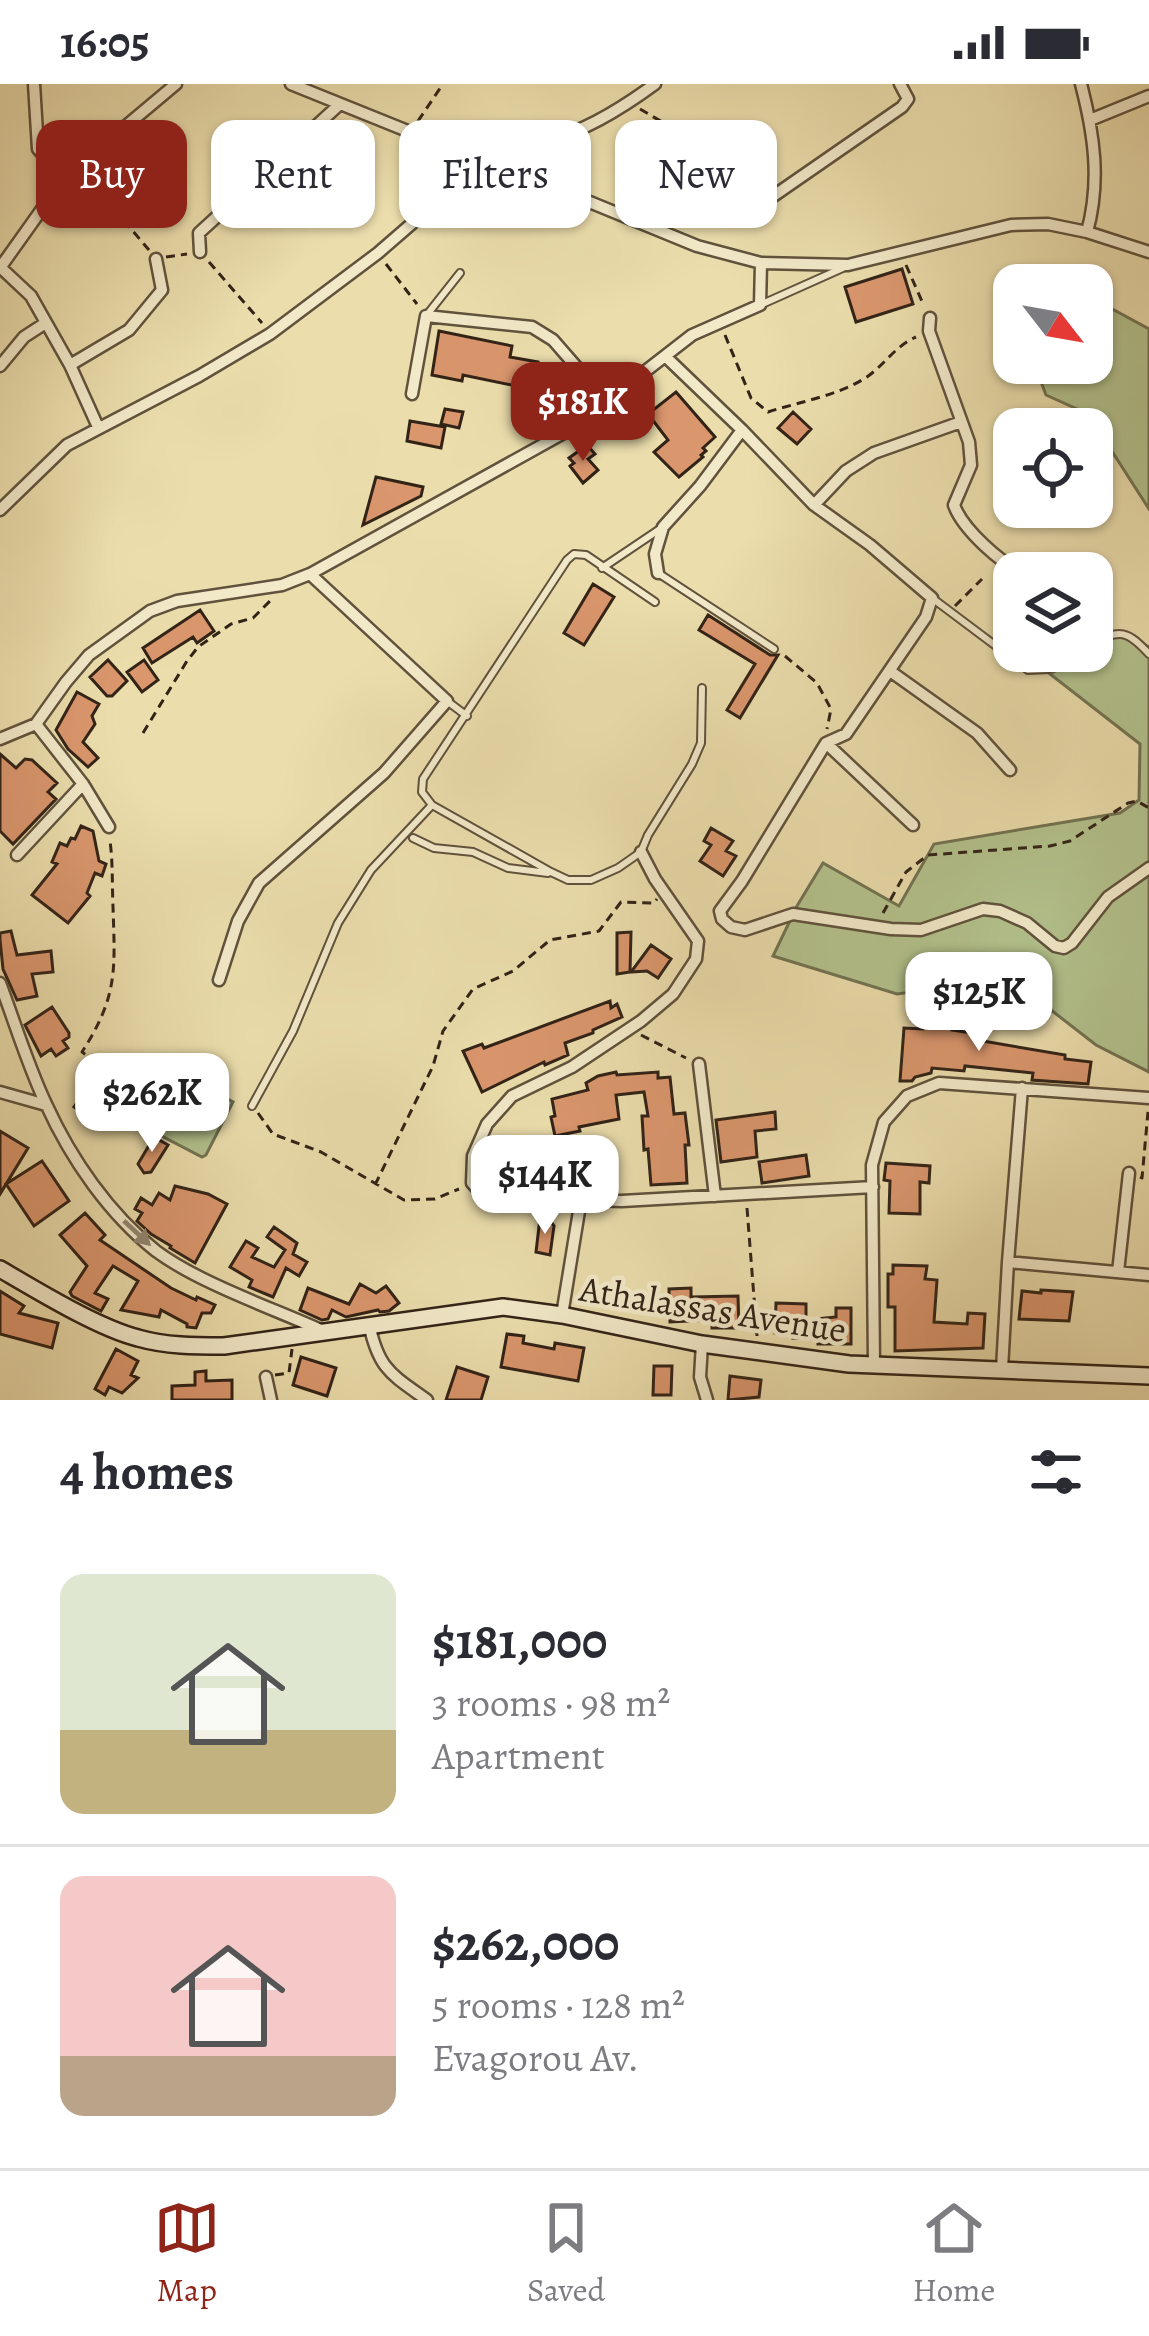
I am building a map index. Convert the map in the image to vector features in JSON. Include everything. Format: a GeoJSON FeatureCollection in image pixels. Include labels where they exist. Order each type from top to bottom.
{"type":"FeatureCollection","features":[{"type":"Feature","properties":{"kind":"main road","name":"Athalassas Avenue"},"geometry":{"type":"LineString","coordinates":[[0,1269],[136,1338],[185,1346],[224,1346],[503,1307],[702,1344],[849,1364],[1149,1376]]}},
{"type":"Feature","properties":{"kind":"street"},"geometry":{"type":"LineString","coordinates":[[34,84],[36,120]]}},
{"type":"Feature","properties":{"kind":"street"},"geometry":{"type":"LineString","coordinates":[[133,120],[176,84]]}},
{"type":"Feature","properties":{"kind":"street"},"geometry":{"type":"LineString","coordinates":[[291,84],[399,128]]}},
{"type":"Feature","properties":{"kind":"street"},"geometry":{"type":"LineString","coordinates":[[591,122],[655,84]]}},
{"type":"Feature","properties":{"kind":"street"},"geometry":{"type":"LineString","coordinates":[[777,194],[902,107],[908,100],[900,84]]}},
{"type":"Feature","properties":{"kind":"street"},"geometry":{"type":"LineString","coordinates":[[1082,84],[1095,138],[1087,232]]}},
{"type":"Feature","properties":{"kind":"street"},"geometry":{"type":"LineString","coordinates":[[1090,120],[1149,96]]}},
{"type":"Feature","properties":{"kind":"street"},"geometry":{"type":"LineString","coordinates":[[200,252],[199,233],[340,104]]}},
{"type":"Feature","properties":{"kind":"street"},"geometry":{"type":"LineString","coordinates":[[591,203],[697,246],[761,263],[848,265],[1011,225],[1048,224],[1149,253]]}},
{"type":"Feature","properties":{"kind":"street"},"geometry":{"type":"LineString","coordinates":[[36,217],[0,268],[31,296],[98,428]]}},
{"type":"Feature","properties":{"kind":"street"},"geometry":{"type":"LineString","coordinates":[[0,511],[67,445],[270,334],[406,228]]}},
{"type":"Feature","properties":{"kind":"street"},"geometry":{"type":"LineString","coordinates":[[70,365],[129,330],[162,290],[156,259]]}},
{"type":"Feature","properties":{"kind":"street"},"geometry":{"type":"LineString","coordinates":[[0,739],[36,724],[89,656],[150,611],[178,601],[282,585],[310,574],[572,429],[692,335],[760,305],[761,263]]}},
{"type":"Feature","properties":{"kind":"street"},"geometry":{"type":"LineString","coordinates":[[412,394],[426,316],[532,327],[553,340],[607,402]]}},
{"type":"Feature","properties":{"kind":"street"},"geometry":{"type":"LineString","coordinates":[[0,366],[24,337],[44,324]]}},
{"type":"Feature","properties":{"kind":"street"},"geometry":{"type":"LineString","coordinates":[[929,325],[968,442],[971,465],[954,505],[958,517],[993,552]]}},
{"type":"Feature","properties":{"kind":"street"},"geometry":{"type":"LineString","coordinates":[[666,356],[814,505],[932,598],[926,617],[847,734],[826,743],[720,911],[722,920],[745,930],[793,914],[921,930],[983,909],[1027,923],[1054,946],[1064,948],[1108,897],[1149,868]]}},
{"type":"Feature","properties":{"kind":"street"},"geometry":{"type":"LineString","coordinates":[[814,505],[846,471],[874,453],[961,422]]}},
{"type":"Feature","properties":{"kind":"street"},"geometry":{"type":"LineString","coordinates":[[658,573],[655,554],[663,527],[742,430]]}},
{"type":"Feature","properties":{"kind":"street"},"geometry":{"type":"LineString","coordinates":[[219,980],[238,921],[259,883],[384,773],[447,701],[310,574]]}},
{"type":"Feature","properties":{"kind":"street"},"geometry":{"type":"LineString","coordinates":[[890,671],[977,733],[1010,770]]}},
{"type":"Feature","properties":{"kind":"street"},"geometry":{"type":"LineString","coordinates":[[36,724],[109,827]]}},
{"type":"Feature","properties":{"kind":"street"},"geometry":{"type":"LineString","coordinates":[[826,743],[913,825]]}},
{"type":"Feature","properties":{"kind":"street"},"geometry":{"type":"LineString","coordinates":[[17,855],[82,784]]}},
{"type":"Feature","properties":{"kind":"street"},"geometry":{"type":"LineString","coordinates":[[640,852],[698,941],[696,959],[673,994],[629,1029],[572,1066],[512,1096],[487,1124],[472,1156],[472,1183],[481,1193],[496,1197],[622,1201],[873,1187]]}},
{"type":"Feature","properties":{"kind":"street"},"geometry":{"type":"LineString","coordinates":[[0,983],[46,1105],[104,1199],[157,1251],[184,1269],[323,1331]]}},
{"type":"Feature","properties":{"kind":"street"},"geometry":{"type":"LineString","coordinates":[[700,1064],[715,1196]]}},
{"type":"Feature","properties":{"kind":"street"},"geometry":{"type":"LineString","coordinates":[[874,1364],[872,1166],[884,1122],[907,1096],[939,1083],[1149,1101]]}},
{"type":"Feature","properties":{"kind":"street"},"geometry":{"type":"LineString","coordinates":[[1002,1369],[1022,1088]]}},
{"type":"Feature","properties":{"kind":"street"},"geometry":{"type":"LineString","coordinates":[[0,1093],[46,1105]]}},
{"type":"Feature","properties":{"kind":"street"},"geometry":{"type":"LineString","coordinates":[[1118,1272],[1129,1173]]}},
{"type":"Feature","properties":{"kind":"street"},"geometry":{"type":"LineString","coordinates":[[562,1315],[581,1199]]}},
{"type":"Feature","properties":{"kind":"street"},"geometry":{"type":"LineString","coordinates":[[1009,1262],[1149,1274]]}},
{"type":"Feature","properties":{"kind":"street"},"geometry":{"type":"LineString","coordinates":[[369,1324],[387,1372],[428,1400]]}},
{"type":"Feature","properties":{"kind":"street"},"geometry":{"type":"LineString","coordinates":[[702,1344],[700,1377],[707,1400]]}},
{"type":"Feature","properties":{"kind":"street"},"geometry":{"type":"LineString","coordinates":[[266,1377],[271,1400]]}},
{"type":"Feature","properties":{"kind":"lane"},"geometry":{"type":"LineString","coordinates":[[760,305],[848,265]]}},
{"type":"Feature","properties":{"kind":"lane"},"geometry":{"type":"LineString","coordinates":[[426,316],[460,273]]}},
{"type":"Feature","properties":{"kind":"lane"},"geometry":{"type":"LineString","coordinates":[[602,568],[663,527]]}},
{"type":"Feature","properties":{"kind":"lane"},"geometry":{"type":"LineString","coordinates":[[655,602],[586,555],[574,554],[423,779],[422,792],[432,805],[551,872],[568,880],[591,880],[640,852],[701,743],[702,688]]}},
{"type":"Feature","properties":{"kind":"lane"},"geometry":{"type":"LineString","coordinates":[[658,573],[774,649]]}},
{"type":"Feature","properties":{"kind":"lane"},"geometry":{"type":"LineString","coordinates":[[932,598],[993,644]]}},
{"type":"Feature","properties":{"kind":"lane"},"geometry":{"type":"LineString","coordinates":[[1113,634],[1130,635],[1149,654]]}},
{"type":"Feature","properties":{"kind":"lane"},"geometry":{"type":"LineString","coordinates":[[447,701],[467,716]]}},
{"type":"Feature","properties":{"kind":"lane"},"geometry":{"type":"LineString","coordinates":[[253,1106],[293,1030],[338,923],[371,870],[432,805]]}},
{"type":"Feature","properties":{"kind":"lane"},"geometry":{"type":"LineString","coordinates":[[413,838],[434,848],[473,852],[508,868],[551,872]]}},
{"type":"Feature","properties":{"kind":"path"},"geometry":{"type":"LineString","coordinates":[[418,120],[443,84]]}},
{"type":"Feature","properties":{"kind":"path"},"geometry":{"type":"LineString","coordinates":[[628,102],[659,120]]}},
{"type":"Feature","properties":{"kind":"path"},"geometry":{"type":"LineString","coordinates":[[130,228],[156,259],[200,252],[270,334]]}},
{"type":"Feature","properties":{"kind":"path"},"geometry":{"type":"LineString","coordinates":[[378,253],[426,316]]}},
{"type":"Feature","properties":{"kind":"path"},"geometry":{"type":"LineString","coordinates":[[721,322],[751,398],[768,412],[857,383],[929,325],[902,254]]}},
{"type":"Feature","properties":{"kind":"path"},"geometry":{"type":"LineString","coordinates":[[950,612],[982,579]]}},
{"type":"Feature","properties":{"kind":"path"},"geometry":{"type":"LineString","coordinates":[[142,733],[198,647],[231,624],[253,618],[282,585]]}},
{"type":"Feature","properties":{"kind":"path"},"geometry":{"type":"LineString","coordinates":[[774,649],[817,683],[831,709],[826,743]]}},
{"type":"Feature","properties":{"kind":"path"},"geometry":{"type":"LineString","coordinates":[[875,926],[906,872],[928,855],[1050,846],[1070,841],[1128,803],[1138,801],[1149,808]]}},
{"type":"Feature","properties":{"kind":"path"},"geometry":{"type":"LineString","coordinates":[[109,827],[115,970],[98,1027],[82,1052],[110,1071]]}},
{"type":"Feature","properties":{"kind":"path"},"geometry":{"type":"LineString","coordinates":[[375,1185],[433,1066],[442,1031],[473,989],[513,970],[550,940],[599,931],[620,902],[654,903],[663,890]]}},
{"type":"Feature","properties":{"kind":"path"},"geometry":{"type":"LineString","coordinates":[[629,1029],[700,1064]]}},
{"type":"Feature","properties":{"kind":"path"},"geometry":{"type":"LineString","coordinates":[[1129,1173],[1142,1178],[1149,1101]]}},
{"type":"Feature","properties":{"kind":"path"},"geometry":{"type":"LineString","coordinates":[[253,1106],[273,1134],[321,1152],[404,1200],[435,1199],[472,1183]]}},
{"type":"Feature","properties":{"kind":"path"},"geometry":{"type":"LineString","coordinates":[[746,1194],[758,1352]]}},
{"type":"Feature","properties":{"kind":"path"},"geometry":{"type":"LineString","coordinates":[[266,1377],[289,1373],[294,1335]]}},
{"type":"Feature","properties":{"kind":"green space"},"geometry":{"type":"Polygon","coordinates":[[[1113,309],[1149,329],[1149,509],[1113,453],[1113,408],[1075,408],[1046,395],[1042,384],[1113,384],[1113,309]]]}},
{"type":"Feature","properties":{"kind":"green space"},"geometry":{"type":"Polygon","coordinates":[[[1120,632],[1149,647],[1149,1072],[1096,1045],[1024,989],[965,985],[897,994],[773,956],[823,863],[899,906],[934,844],[1120,813],[1139,800],[1140,744],[1050,674],[1113,672],[1113,636],[1120,632]]]}},
{"type":"Feature","properties":{"kind":"green space"},"geometry":{"type":"Polygon","coordinates":[[[160,1064],[233,1102],[202,1157],[125,1117],[160,1064]]]}},
{"type":"Feature","properties":{"kind":"building"},"geometry":{"type":"Polygon","coordinates":[[[902,269],[913,304],[856,322],[845,287],[902,269]]]}},
{"type":"Feature","properties":{"kind":"building"},"geometry":{"type":"Polygon","coordinates":[[[439,331],[512,346],[510,357],[538,362],[537,372],[548,373],[560,392],[557,406],[532,401],[533,394],[515,393],[516,386],[463,375],[462,381],[432,375],[439,331]]]}},
{"type":"Feature","properties":{"kind":"building"},"geometry":{"type":"Polygon","coordinates":[[[676,392],[715,437],[703,448],[703,457],[679,477],[654,452],[668,440],[648,414],[676,392]]]}},
{"type":"Feature","properties":{"kind":"building"},"geometry":{"type":"Polygon","coordinates":[[[445,409],[463,412],[459,428],[441,424],[445,409]]]}},
{"type":"Feature","properties":{"kind":"building"},"geometry":{"type":"Polygon","coordinates":[[[793,412],[811,429],[797,444],[778,428],[793,412]]]}},
{"type":"Feature","properties":{"kind":"building"},"geometry":{"type":"Polygon","coordinates":[[[410,421],[445,427],[441,448],[407,441],[410,421]]]}},
{"type":"Feature","properties":{"kind":"building"},"geometry":{"type":"Polygon","coordinates":[[[587,445],[595,454],[588,459],[598,470],[583,483],[569,458],[587,445]]]}},
{"type":"Feature","properties":{"kind":"building"},"geometry":{"type":"Polygon","coordinates":[[[376,477],[423,487],[421,496],[363,525],[376,477]]]}},
{"type":"Feature","properties":{"kind":"building"},"geometry":{"type":"Polygon","coordinates":[[[593,584],[614,597],[584,645],[564,633],[593,584]]]}},
{"type":"Feature","properties":{"kind":"building"},"geometry":{"type":"Polygon","coordinates":[[[200,610],[214,631],[197,643],[193,637],[152,663],[143,648],[200,610]]]}},
{"type":"Feature","properties":{"kind":"building"},"geometry":{"type":"Polygon","coordinates":[[[708,615],[770,655],[778,655],[740,718],[727,710],[755,664],[699,630],[708,615]]]}},
{"type":"Feature","properties":{"kind":"building"},"geometry":{"type":"Polygon","coordinates":[[[108,660],[127,681],[112,696],[90,677],[108,660]]]}},
{"type":"Feature","properties":{"kind":"building"},"geometry":{"type":"Polygon","coordinates":[[[144,660],[158,680],[142,692],[127,672],[144,660]]]}},
{"type":"Feature","properties":{"kind":"building"},"geometry":{"type":"Polygon","coordinates":[[[77,692],[99,704],[92,716],[95,724],[83,742],[98,758],[88,767],[56,730],[77,692]]]}},
{"type":"Feature","properties":{"kind":"building"},"geometry":{"type":"Polygon","coordinates":[[[0,754],[16,768],[25,759],[32,760],[57,783],[48,792],[56,799],[13,844],[0,831],[0,754]]]}},
{"type":"Feature","properties":{"kind":"building"},"geometry":{"type":"Polygon","coordinates":[[[81,826],[93,831],[99,861],[106,864],[102,876],[95,873],[90,896],[68,923],[32,895],[57,864],[52,862],[60,843],[67,846],[81,826]]]}},
{"type":"Feature","properties":{"kind":"building"},"geometry":{"type":"Polygon","coordinates":[[[711,828],[733,841],[726,851],[736,856],[723,876],[700,861],[711,845],[704,841],[711,828]]]}},
{"type":"Feature","properties":{"kind":"building"},"geometry":{"type":"Polygon","coordinates":[[[11,931],[17,955],[51,951],[53,972],[32,974],[37,996],[17,1000],[3,969],[0,933],[11,931]]]}},
{"type":"Feature","properties":{"kind":"building"},"geometry":{"type":"Polygon","coordinates":[[[631,932],[630,972],[617,974],[617,933],[631,932]]]}},
{"type":"Feature","properties":{"kind":"building"},"geometry":{"type":"Polygon","coordinates":[[[651,945],[671,959],[658,978],[647,971],[631,972],[651,945]]]}},
{"type":"Feature","properties":{"kind":"building"},"geometry":{"type":"Polygon","coordinates":[[[610,1001],[611,1008],[617,1004],[622,1017],[565,1043],[568,1055],[482,1092],[463,1051],[482,1044],[484,1048],[610,1001]]]}},
{"type":"Feature","properties":{"kind":"building"},"geometry":{"type":"Polygon","coordinates":[[[52,1007],[69,1033],[63,1041],[68,1048],[56,1056],[51,1049],[41,1056],[25,1025],[52,1007]]]}},
{"type":"Feature","properties":{"kind":"building"},"geometry":{"type":"Polygon","coordinates":[[[926,1008],[954,1011],[952,1030],[978,1034],[977,1040],[1091,1062],[1088,1084],[1032,1080],[1033,1073],[965,1066],[964,1071],[932,1068],[931,1073],[912,1081],[900,1081],[904,1028],[923,1029],[926,1008]]]}},
{"type":"Feature","properties":{"kind":"building"},"geometry":{"type":"Polygon","coordinates":[[[616,1072],[658,1072],[658,1078],[670,1077],[674,1114],[685,1113],[687,1183],[651,1185],[648,1149],[644,1150],[642,1116],[648,1116],[644,1092],[616,1095],[619,1119],[555,1136],[552,1099],[588,1090],[586,1083],[616,1072]]]}},
{"type":"Feature","properties":{"kind":"building"},"geometry":{"type":"Polygon","coordinates":[[[92,1082],[114,1091],[97,1123],[74,1107],[92,1082]]]}},
{"type":"Feature","properties":{"kind":"building"},"geometry":{"type":"Polygon","coordinates":[[[775,1112],[776,1129],[755,1131],[757,1157],[721,1162],[716,1120],[775,1112]]]}},
{"type":"Feature","properties":{"kind":"building"},"geometry":{"type":"Polygon","coordinates":[[[0,1131],[28,1148],[0,1194],[0,1131]]]}},
{"type":"Feature","properties":{"kind":"building"},"geometry":{"type":"Polygon","coordinates":[[[154,1137],[168,1145],[151,1172],[144,1173],[138,1164],[154,1137]]]}},
{"type":"Feature","properties":{"kind":"building"},"geometry":{"type":"Polygon","coordinates":[[[535,1152],[607,1160],[606,1183],[533,1185],[535,1152]]]}},
{"type":"Feature","properties":{"kind":"building"},"geometry":{"type":"Polygon","coordinates":[[[806,1155],[809,1176],[762,1183],[759,1162],[806,1155]]]}},
{"type":"Feature","properties":{"kind":"building"},"geometry":{"type":"Polygon","coordinates":[[[42,1161],[69,1201],[34,1226],[6,1184],[42,1161]]]}},
{"type":"Feature","properties":{"kind":"building"},"geometry":{"type":"Polygon","coordinates":[[[886,1163],[930,1166],[929,1183],[920,1182],[920,1214],[889,1213],[886,1163]]]}},
{"type":"Feature","properties":{"kind":"building"},"geometry":{"type":"Polygon","coordinates":[[[175,1186],[227,1204],[195,1263],[137,1221],[142,1213],[135,1209],[141,1198],[152,1205],[159,1193],[170,1200],[175,1186]]]}},
{"type":"Feature","properties":{"kind":"building"},"geometry":{"type":"Polygon","coordinates":[[[85,1213],[105,1235],[100,1240],[171,1288],[215,1305],[211,1313],[202,1313],[196,1328],[161,1310],[159,1317],[121,1310],[138,1281],[113,1266],[95,1293],[108,1299],[101,1311],[72,1296],[87,1266],[60,1235],[85,1213]]]}},
{"type":"Feature","properties":{"kind":"building"},"geometry":{"type":"Polygon","coordinates":[[[540,1218],[554,1226],[550,1255],[536,1252],[540,1218]]]}},
{"type":"Feature","properties":{"kind":"building"},"geometry":{"type":"Polygon","coordinates":[[[274,1227],[297,1243],[293,1254],[307,1262],[299,1276],[286,1268],[273,1297],[249,1287],[252,1280],[230,1267],[246,1241],[258,1248],[252,1257],[274,1267],[285,1250],[267,1237],[274,1227]]]}},
{"type":"Feature","properties":{"kind":"building"},"geometry":{"type":"Polygon","coordinates":[[[893,1265],[927,1266],[925,1279],[937,1280],[934,1322],[967,1324],[968,1313],[985,1314],[983,1348],[895,1351],[895,1307],[888,1307],[888,1274],[893,1274],[893,1265]]]}},
{"type":"Feature","properties":{"kind":"building"},"geometry":{"type":"Polygon","coordinates":[[[360,1284],[376,1293],[386,1286],[399,1303],[389,1311],[346,1317],[332,1310],[322,1320],[300,1310],[308,1288],[349,1304],[360,1284]]]}},
{"type":"Feature","properties":{"kind":"building"},"geometry":{"type":"Polygon","coordinates":[[[691,1288],[691,1297],[738,1296],[739,1328],[712,1328],[712,1320],[670,1322],[669,1289],[691,1288]]]}},
{"type":"Feature","properties":{"kind":"building"},"geometry":{"type":"Polygon","coordinates":[[[0,1291],[24,1306],[19,1313],[58,1323],[52,1348],[0,1334],[0,1291]]]}},
{"type":"Feature","properties":{"kind":"building"},"geometry":{"type":"Polygon","coordinates":[[[1022,1291],[1073,1292],[1069,1321],[1019,1319],[1022,1291]]]}},
{"type":"Feature","properties":{"kind":"building"},"geometry":{"type":"Polygon","coordinates":[[[776,1303],[806,1304],[806,1320],[836,1317],[836,1308],[851,1308],[851,1344],[818,1344],[818,1339],[793,1338],[794,1332],[775,1333],[776,1303]]]}},
{"type":"Feature","properties":{"kind":"building"},"geometry":{"type":"Polygon","coordinates":[[[507,1334],[524,1336],[523,1343],[554,1349],[555,1343],[584,1348],[578,1381],[501,1367],[507,1334]]]}},
{"type":"Feature","properties":{"kind":"building"},"geometry":{"type":"Polygon","coordinates":[[[116,1349],[138,1361],[131,1375],[138,1378],[122,1393],[109,1387],[105,1395],[95,1389],[116,1349]]]}},
{"type":"Feature","properties":{"kind":"building"},"geometry":{"type":"Polygon","coordinates":[[[301,1357],[336,1368],[327,1396],[293,1385],[301,1357]]]}},
{"type":"Feature","properties":{"kind":"building"},"geometry":{"type":"Polygon","coordinates":[[[654,1366],[672,1366],[671,1395],[653,1395],[654,1366]]]}},
{"type":"Feature","properties":{"kind":"building"},"geometry":{"type":"Polygon","coordinates":[[[457,1367],[488,1377],[481,1400],[446,1400],[457,1367]]]}},
{"type":"Feature","properties":{"kind":"building"},"geometry":{"type":"Polygon","coordinates":[[[206,1371],[206,1381],[232,1380],[232,1400],[172,1400],[172,1386],[195,1385],[195,1372],[206,1371]]]}},
{"type":"Feature","properties":{"kind":"building"},"geometry":{"type":"Polygon","coordinates":[[[730,1376],[761,1380],[759,1397],[728,1400],[730,1376]]]}}]}
